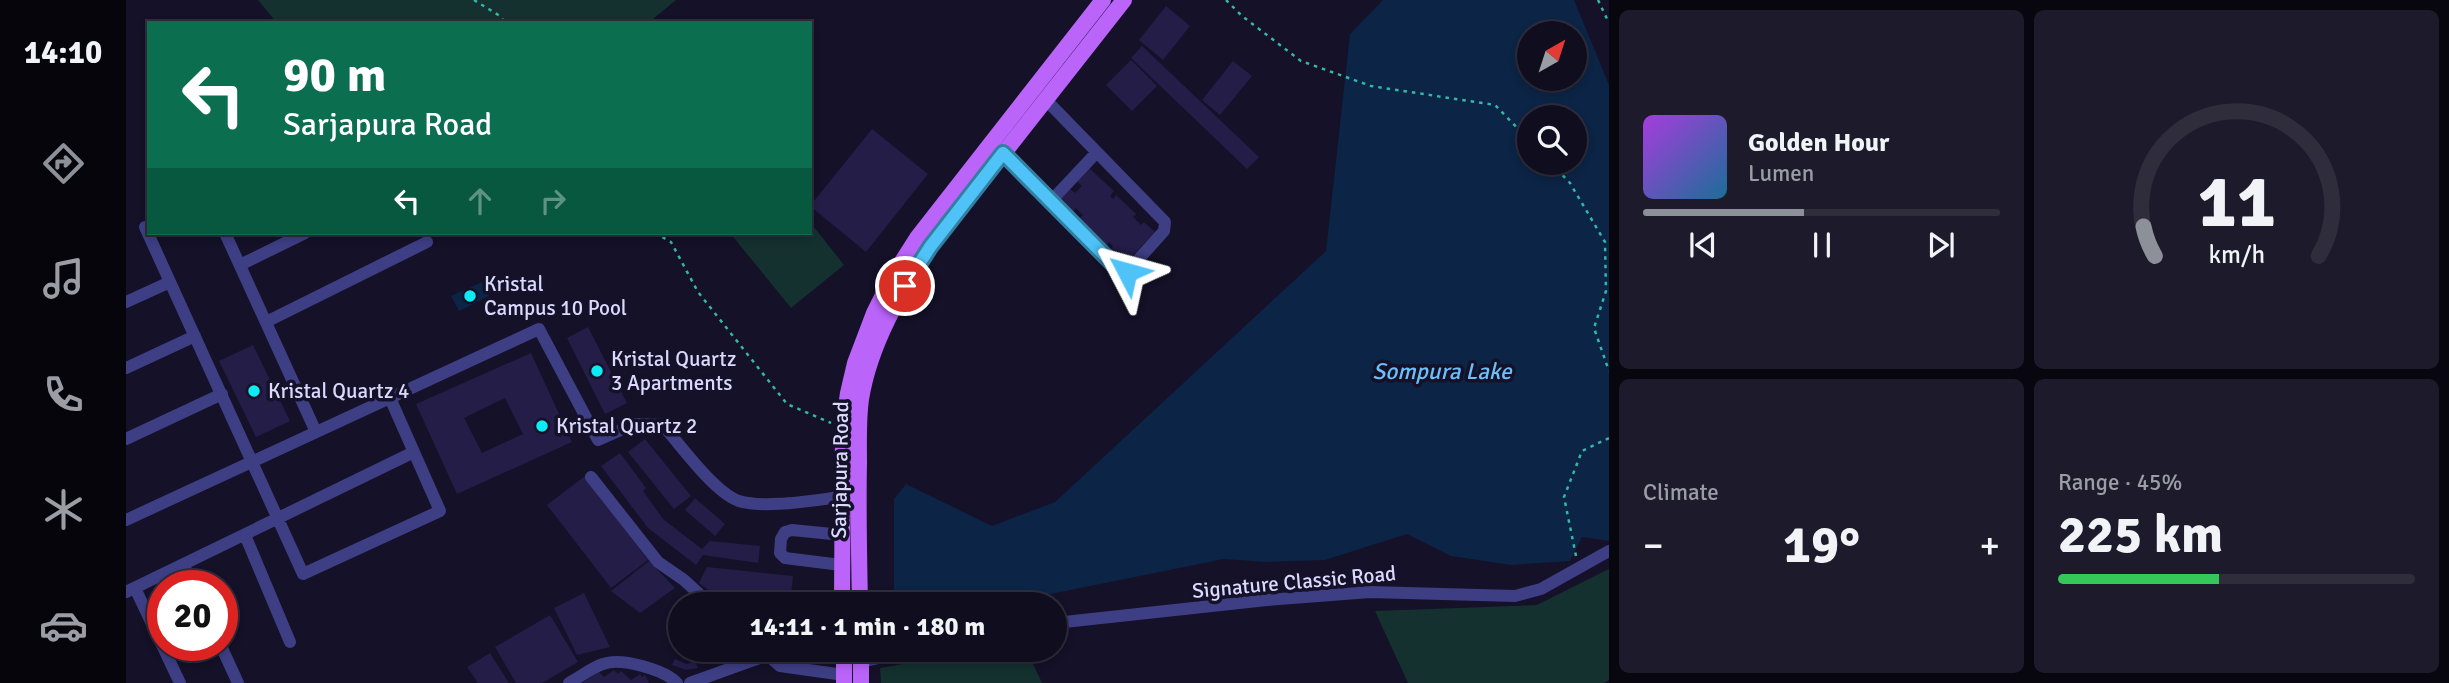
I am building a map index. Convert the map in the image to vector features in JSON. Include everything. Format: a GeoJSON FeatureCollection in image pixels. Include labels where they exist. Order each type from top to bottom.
{"type":"FeatureCollection","features":[{"type":"Feature","properties":{"kind":"main road","name":"Sarjapura Road"},"geometry":{"type":"LineString","coordinates":[[860,592],[858,496],[861,399],[886,323],[930,247],[1046,100],[1103,0]]}},
{"type":"Feature","properties":{"kind":"main road","name":"Sarjapura Road"},"geometry":{"type":"LineString","coordinates":[[842,592],[843,428],[855,363],[874,313],[891,278],[916,238],[1070,56],[1124,0]]}},
{"type":"Feature","properties":{"kind":"main road"},"geometry":{"type":"LineString","coordinates":[[841,497],[858,496]]}},
{"type":"Feature","properties":{"kind":"main road"},"geometry":{"type":"LineString","coordinates":[[861,662],[861,683]]}},
{"type":"Feature","properties":{"kind":"street"},"geometry":{"type":"LineString","coordinates":[[1003,153],[1121,272],[1127,272],[1164,231],[1165,222],[1046,100]]}},
{"type":"Feature","properties":{"kind":"street"},"geometry":{"type":"LineString","coordinates":[[1051,201],[1097,152]]}},
{"type":"Feature","properties":{"kind":"street"},"geometry":{"type":"LineString","coordinates":[[145,227],[147,231]]}},
{"type":"Feature","properties":{"kind":"street"},"geometry":{"type":"LineString","coordinates":[[149,235],[303,574],[440,511],[390,398]]}},
{"type":"Feature","properties":{"kind":"street"},"geometry":{"type":"LineString","coordinates":[[226,235],[316,432]]}},
{"type":"Feature","properties":{"kind":"street"},"geometry":{"type":"LineString","coordinates":[[240,265],[300,235]]}},
{"type":"Feature","properties":{"kind":"street"},"geometry":{"type":"LineString","coordinates":[[266,322],[427,242]]}},
{"type":"Feature","properties":{"kind":"street"},"geometry":{"type":"LineString","coordinates":[[126,302],[170,282]]}},
{"type":"Feature","properties":{"kind":"street"},"geometry":{"type":"LineString","coordinates":[[126,520],[539,329],[598,440],[634,424],[663,425],[712,482],[738,500],[781,504],[841,497]]}},
{"type":"Feature","properties":{"kind":"street"},"geometry":{"type":"LineString","coordinates":[[126,369],[195,335]]}},
{"type":"Feature","properties":{"kind":"street"},"geometry":{"type":"LineString","coordinates":[[126,439],[222,394]]}},
{"type":"Feature","properties":{"kind":"street"},"geometry":{"type":"LineString","coordinates":[[180,683],[130,590],[414,452]]}},
{"type":"Feature","properties":{"kind":"street"},"geometry":{"type":"LineString","coordinates":[[591,477],[658,562],[697,592]]}},
{"type":"Feature","properties":{"kind":"street"},"geometry":{"type":"LineString","coordinates":[[841,565],[785,558],[780,553],[781,539],[785,532],[792,530],[842,535]]}},
{"type":"Feature","properties":{"kind":"street"},"geometry":{"type":"LineString","coordinates":[[245,535],[290,642]]}},
{"type":"Feature","properties":{"kind":"street","name":"Signature Classic Road"},"geometry":{"type":"LineString","coordinates":[[1067,622],[1370,592],[1515,596],[1541,589],[1609,551]]}},
{"type":"Feature","properties":{"kind":"street"},"geometry":{"type":"LineString","coordinates":[[184,565],[186,570]]}},
{"type":"Feature","properties":{"kind":"street"},"geometry":{"type":"LineString","coordinates":[[227,661],[237,683]]}},
{"type":"Feature","properties":{"kind":"street"},"geometry":{"type":"LineString","coordinates":[[569,683],[606,662],[635,664],[671,677],[677,683]]}},
{"type":"Feature","properties":{"kind":"street"},"geometry":{"type":"LineString","coordinates":[[690,683],[740,662]]}},
{"type":"Feature","properties":{"kind":"street"},"geometry":{"type":"LineString","coordinates":[[775,662],[780,666],[844,679]]}},
{"type":"Feature","properties":{"kind":"path"},"geometry":{"type":"LineString","coordinates":[[474,0],[504,21]]}},
{"type":"Feature","properties":{"kind":"path"},"geometry":{"type":"LineString","coordinates":[[1226,0],[1242,16],[1301,61],[1371,86],[1495,105],[1517,128]]}},
{"type":"Feature","properties":{"kind":"path"},"geometry":{"type":"LineString","coordinates":[[1598,0],[1609,23]]}},
{"type":"Feature","properties":{"kind":"path"},"geometry":{"type":"LineString","coordinates":[[1562,175],[1570,183],[1605,242],[1606,291],[1594,328],[1609,371]]}},
{"type":"Feature","properties":{"kind":"path"},"geometry":{"type":"LineString","coordinates":[[658,235],[670,242],[698,292],[788,404],[843,428]]}},
{"type":"Feature","properties":{"kind":"path"},"geometry":{"type":"LineString","coordinates":[[1578,566],[1564,497],[1582,451],[1609,438]]}},
{"type":"Feature","properties":{"kind":"green space"},"geometry":{"type":"Polygon","coordinates":[[[258,0],[676,0],[650,21],[275,21],[258,0]]]}},
{"type":"Feature","properties":{"kind":"green space"},"geometry":{"type":"Polygon","coordinates":[[[812,225],[844,265],[791,308],[732,235],[812,235],[812,225]]]}},
{"type":"Feature","properties":{"kind":"green space"},"geometry":{"type":"Polygon","coordinates":[[[1609,569],[1609,680],[1604,683],[1408,683],[1375,611],[1537,605],[1609,569]]]}},
{"type":"Feature","properties":{"kind":"green space"},"geometry":{"type":"Polygon","coordinates":[[[915,662],[1032,662],[1042,683],[881,683],[880,668],[915,662]]]}},
{"type":"Feature","properties":{"kind":"water","name":"Sompura Lake"},"geometry":{"type":"Polygon","coordinates":[[[1383,0],[1574,0],[1583,21],[1517,21],[1517,91],[1587,91],[1587,32],[1609,85],[1609,541],[1582,537],[1570,561],[1511,565],[1451,556],[1407,534],[1325,560],[1265,562],[1224,559],[1060,592],[894,592],[894,499],[906,484],[992,526],[1055,502],[1326,251],[1350,34],[1383,0]]]}},
{"type":"Feature","properties":{"kind":"water","name":"Kristal Campus 10 Pool"},"geometry":{"type":"Polygon","coordinates":[[[482,282],[489,296],[459,311],[451,296],[482,282]]]}},
{"type":"Feature","properties":{"kind":"building"},"geometry":{"type":"Polygon","coordinates":[[[1166,6],[1190,26],[1163,60],[1139,40],[1166,6]]]}},
{"type":"Feature","properties":{"kind":"building"},"geometry":{"type":"Polygon","coordinates":[[[1142,46],[1259,157],[1247,169],[1131,58],[1142,46]]]}},
{"type":"Feature","properties":{"kind":"building"},"geometry":{"type":"Polygon","coordinates":[[[1131,60],[1157,86],[1132,111],[1106,85],[1131,60]]]}},
{"type":"Feature","properties":{"kind":"building"},"geometry":{"type":"Polygon","coordinates":[[[1233,61],[1252,76],[1220,115],[1202,100],[1233,61]]]}},
{"type":"Feature","properties":{"kind":"building"},"geometry":{"type":"Polygon","coordinates":[[[872,129],[928,174],[866,252],[812,208],[812,204],[872,129]]]}},
{"type":"Feature","properties":{"kind":"building"},"geometry":{"type":"Polygon","coordinates":[[[1089,168],[1114,191],[1110,196],[1113,199],[1116,195],[1136,214],[1133,217],[1141,225],[1144,222],[1155,232],[1122,267],[1107,253],[1113,246],[1109,242],[1105,247],[1077,221],[1083,215],[1076,208],[1073,212],[1060,199],[1070,189],[1075,193],[1082,186],[1076,181],[1089,168]]]}},
{"type":"Feature","properties":{"kind":"building","name":"Kristal Quartz 3 Apartments"},"geometry":{"type":"Polygon","coordinates":[[[588,327],[627,403],[605,414],[567,338],[588,327]]]}},
{"type":"Feature","properties":{"kind":"building","name":"Kristal Quartz 4"},"geometry":{"type":"Polygon","coordinates":[[[253,345],[290,421],[256,437],[219,361],[253,345]]]}},
{"type":"Feature","properties":{"kind":"building","name":"Kristal Quartz 2"},"geometry":{"type":"Polygon","coordinates":[[[531,353],[572,442],[457,494],[416,404],[531,353]],[[505,398],[464,418],[482,453],[523,434],[505,398]]]}},
{"type":"Feature","properties":{"kind":"building"},"geometry":{"type":"Polygon","coordinates":[[[645,439],[691,496],[674,509],[628,452],[645,439]]]}},
{"type":"Feature","properties":{"kind":"building"},"geometry":{"type":"Polygon","coordinates":[[[620,453],[646,488],[643,491],[663,519],[702,549],[710,541],[760,546],[758,563],[703,555],[696,565],[648,528],[601,466],[620,453]]]}},
{"type":"Feature","properties":{"kind":"building"},"geometry":{"type":"Polygon","coordinates":[[[585,476],[648,560],[611,588],[547,505],[585,476]]]}},
{"type":"Feature","properties":{"kind":"building"},"geometry":{"type":"Polygon","coordinates":[[[695,498],[725,524],[715,536],[685,510],[695,498]]]}},
{"type":"Feature","properties":{"kind":"building"},"geometry":{"type":"Polygon","coordinates":[[[649,561],[675,588],[640,613],[611,591],[649,561]]]}},
{"type":"Feature","properties":{"kind":"building"},"geometry":{"type":"Polygon","coordinates":[[[707,567],[793,576],[791,592],[711,592],[699,583],[707,567]]]}},
{"type":"Feature","properties":{"kind":"building"},"geometry":{"type":"Polygon","coordinates":[[[584,593],[610,647],[577,655],[554,608],[584,593]]]}},
{"type":"Feature","properties":{"kind":"building"},"geometry":{"type":"Polygon","coordinates":[[[550,615],[578,662],[542,683],[516,683],[495,647],[550,615]]]}},
{"type":"Feature","properties":{"kind":"building"},"geometry":{"type":"Polygon","coordinates":[[[490,653],[509,683],[478,683],[467,667],[490,653]]]}},
{"type":"Feature","properties":{"kind":"building"},"geometry":{"type":"Polygon","coordinates":[[[674,662],[695,662],[698,668],[686,670],[672,665],[674,662]]]}},
{"type":"Feature","properties":{"kind":"building"},"geometry":{"type":"Polygon","coordinates":[[[614,670],[618,674],[621,671],[631,680],[640,674],[642,677],[645,675],[649,683],[582,683],[599,672],[604,677],[614,670]]]}},
{"type":"Feature","properties":{"kind":"place","name":"Kristal Campus 10 Pool"},"geometry":{"type":"Point","coordinates":[470,296]}},
{"type":"Feature","properties":{"kind":"place","name":"Kristal Quartz 3 Apartments"},"geometry":{"type":"Point","coordinates":[597,371]}},
{"type":"Feature","properties":{"kind":"place","name":"Kristal Quartz 4"},"geometry":{"type":"Point","coordinates":[254,391]}},
{"type":"Feature","properties":{"kind":"place","name":"Kristal Quartz 2"},"geometry":{"type":"Point","coordinates":[542,426]}},
{"type":"Feature","properties":{"kind":"route"},"geometry":{"type":"LineString","coordinates":[[905,286],[930,247],[1003,153],[1121,272],[1127,272]]}}]}
